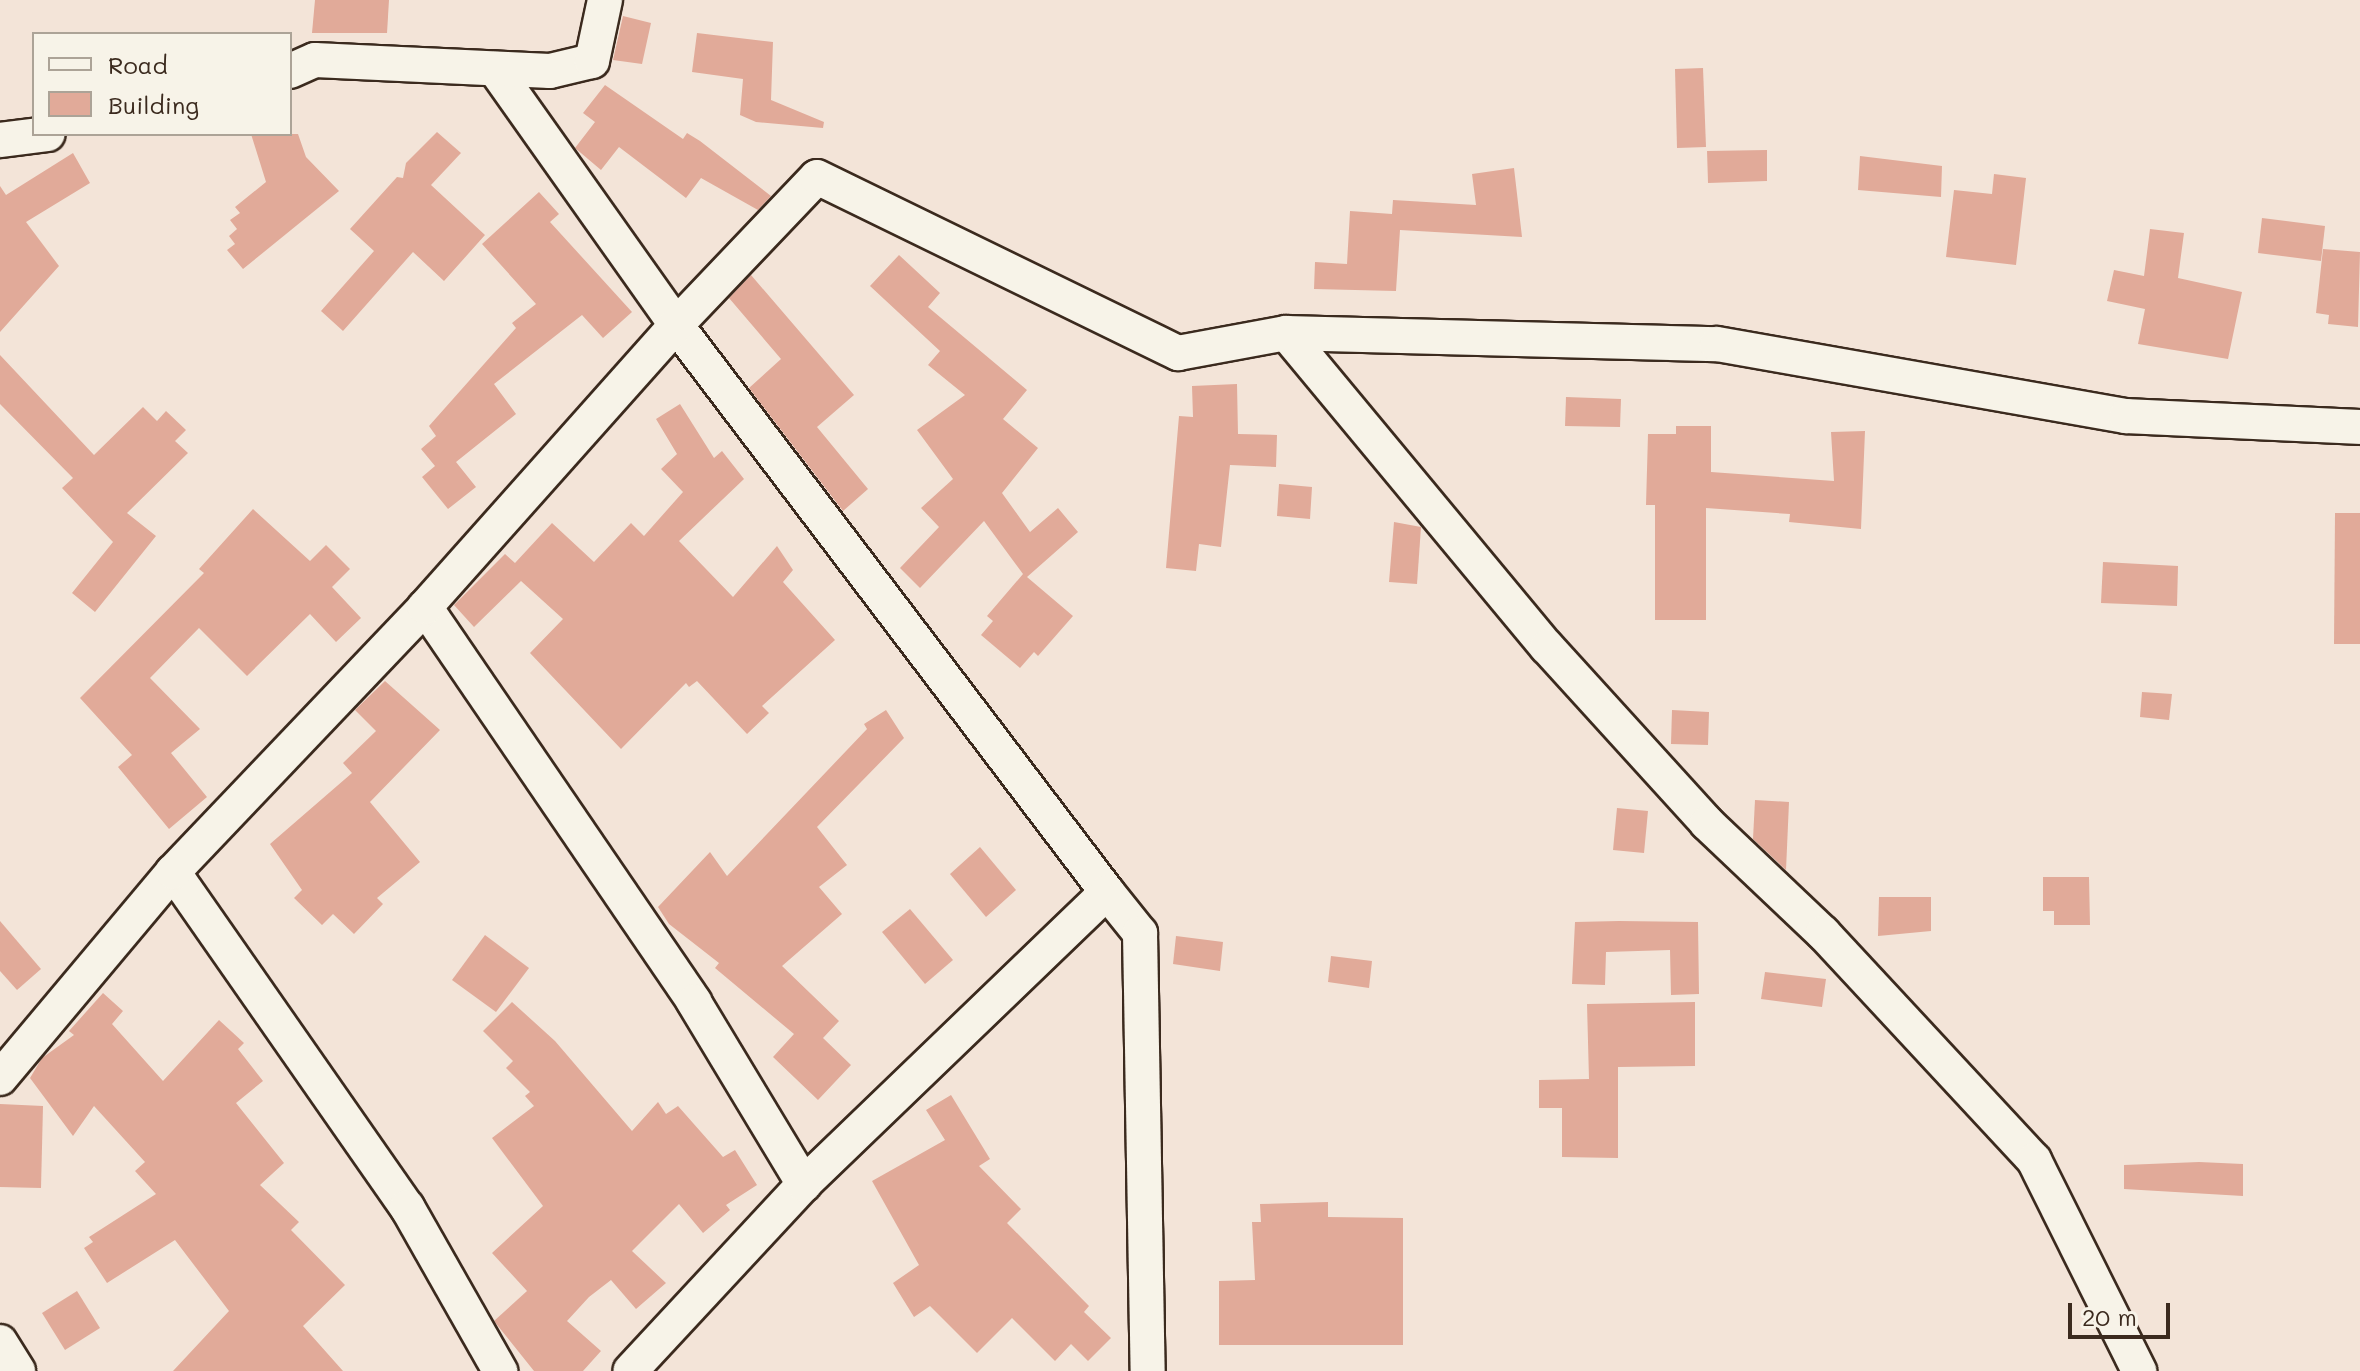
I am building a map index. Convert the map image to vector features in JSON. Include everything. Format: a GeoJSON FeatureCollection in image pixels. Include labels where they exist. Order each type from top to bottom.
{"type":"FeatureCollection","features":[{"type":"Feature","properties":{"kind":"street"},"geometry":{"type":"LineString","coordinates":[[292,70],[315,60],[550,71],[592,61],[605,0]]}},
{"type":"Feature","properties":{"kind":"street"},"geometry":{"type":"LineString","coordinates":[[495,69],[676,325],[1140,933],[1148,1371]]}},
{"type":"Feature","properties":{"kind":"street"},"geometry":{"type":"LineString","coordinates":[[0,140],[32,136]]}},
{"type":"Feature","properties":{"kind":"street"},"geometry":{"type":"LineString","coordinates":[[0,1078],[173,872],[425,607],[676,325],[817,177],[1178,353],[1286,333],[1717,344],[2126,416],[2360,427]]}},
{"type":"Feature","properties":{"kind":"street"},"geometry":{"type":"LineString","coordinates":[[1286,333],[1547,647],[1707,823],[1823,933],[2034,1160],[2139,1371]]}},
{"type":"Feature","properties":{"kind":"street"},"geometry":{"type":"LineString","coordinates":[[425,607],[694,1002],[804,1184]]}},
{"type":"Feature","properties":{"kind":"street"},"geometry":{"type":"LineString","coordinates":[[173,872],[407,1207],[500,1371]]}},
{"type":"Feature","properties":{"kind":"street"},"geometry":{"type":"LineString","coordinates":[[630,1371],[804,1184],[1107,892]]}},
{"type":"Feature","properties":{"kind":"street"},"geometry":{"type":"LineString","coordinates":[[0,1342],[18,1371]]}},
{"type":"Feature","properties":{"kind":"building"},"geometry":{"type":"Polygon","coordinates":[[[315,0],[389,0],[387,33],[312,33],[315,0]]]}},
{"type":"Feature","properties":{"kind":"building"},"geometry":{"type":"Polygon","coordinates":[[[623,16],[651,23],[642,64],[613,60],[623,16]]]}},
{"type":"Feature","properties":{"kind":"building"},"geometry":{"type":"Polygon","coordinates":[[[697,33],[773,42],[771,100],[824,122],[823,128],[756,122],[740,115],[743,79],[692,72],[697,33]]]}},
{"type":"Feature","properties":{"kind":"building"},"geometry":{"type":"Polygon","coordinates":[[[1703,68],[1706,147],[1677,148],[1675,69],[1703,68]]]}},
{"type":"Feature","properties":{"kind":"building"},"geometry":{"type":"Polygon","coordinates":[[[605,85],[683,139],[687,133],[700,141],[771,196],[758,210],[701,178],[686,198],[619,147],[601,170],[575,148],[595,122],[583,113],[605,85]]]}},
{"type":"Feature","properties":{"kind":"building"},"geometry":{"type":"Polygon","coordinates":[[[437,132],[461,153],[431,185],[485,235],[444,281],[413,252],[343,331],[321,311],[374,251],[350,229],[397,177],[403,178],[406,163],[437,132]]]}},
{"type":"Feature","properties":{"kind":"building"},"geometry":{"type":"Polygon","coordinates":[[[298,134],[306,157],[339,191],[243,269],[227,250],[235,244],[229,236],[237,229],[230,220],[240,213],[235,207],[266,182],[252,136],[298,134]]]}},
{"type":"Feature","properties":{"kind":"building"},"geometry":{"type":"Polygon","coordinates":[[[1767,150],[1767,181],[1708,183],[1707,151],[1767,150]]]}},
{"type":"Feature","properties":{"kind":"building"},"geometry":{"type":"Polygon","coordinates":[[[73,153],[90,183],[26,222],[59,266],[0,332],[0,186],[6,195],[73,153]]]}},
{"type":"Feature","properties":{"kind":"building"},"geometry":{"type":"Polygon","coordinates":[[[1860,156],[1942,166],[1941,197],[1858,190],[1860,156]]]}},
{"type":"Feature","properties":{"kind":"building"},"geometry":{"type":"Polygon","coordinates":[[[1514,168],[1522,237],[1400,230],[1396,291],[1314,289],[1315,262],[1347,264],[1350,211],[1392,214],[1393,200],[1476,205],[1472,174],[1514,168]]]}},
{"type":"Feature","properties":{"kind":"building"},"geometry":{"type":"Polygon","coordinates":[[[1994,174],[2026,178],[2016,265],[1946,257],[1954,190],[1992,194],[1994,174]]]}},
{"type":"Feature","properties":{"kind":"building"},"geometry":{"type":"Polygon","coordinates":[[[539,192],[559,214],[550,222],[632,312],[603,338],[582,315],[494,384],[516,414],[456,462],[476,487],[448,509],[422,477],[435,466],[421,449],[436,436],[429,426],[516,328],[512,323],[536,304],[482,244],[539,192]]]}},
{"type":"Feature","properties":{"kind":"building"},"geometry":{"type":"Polygon","coordinates":[[[2262,218],[2325,226],[2321,261],[2258,253],[2262,218]]]}},
{"type":"Feature","properties":{"kind":"building"},"geometry":{"type":"Polygon","coordinates":[[[2150,229],[2184,233],[2178,278],[2242,292],[2228,359],[2138,344],[2145,309],[2107,301],[2114,270],[2144,276],[2150,229]]]}},
{"type":"Feature","properties":{"kind":"building"},"geometry":{"type":"Polygon","coordinates":[[[2323,249],[2360,252],[2358,327],[2328,324],[2329,315],[2316,313],[2323,249]]]}},
{"type":"Feature","properties":{"kind":"building"},"geometry":{"type":"Polygon","coordinates":[[[899,255],[940,293],[928,307],[1027,390],[1003,419],[1038,448],[1002,493],[1030,532],[1058,508],[1078,532],[1027,577],[1073,616],[1038,656],[1034,652],[1020,668],[981,635],[993,621],[987,616],[1023,574],[984,521],[920,588],[900,568],[939,527],[921,508],[953,479],[917,430],[965,395],[928,365],[940,351],[870,286],[899,255]]]}},
{"type":"Feature","properties":{"kind":"building"},"geometry":{"type":"Polygon","coordinates":[[[751,275],[854,395],[817,427],[868,489],[843,511],[749,388],[781,359],[729,298],[751,275]]]}},
{"type":"Feature","properties":{"kind":"building"},"geometry":{"type":"Polygon","coordinates":[[[0,355],[94,455],[143,407],[157,421],[166,411],[186,430],[175,441],[188,453],[127,513],[156,536],[95,612],[72,593],[113,542],[62,488],[73,478],[0,404],[0,355]]]}},
{"type":"Feature","properties":{"kind":"building"},"geometry":{"type":"Polygon","coordinates":[[[1237,384],[1238,434],[1277,435],[1276,467],[1230,465],[1221,547],[1199,544],[1196,571],[1166,568],[1179,416],[1193,417],[1192,386],[1237,384]]]}},
{"type":"Feature","properties":{"kind":"building"},"geometry":{"type":"Polygon","coordinates":[[[1566,397],[1621,399],[1620,427],[1565,426],[1566,397]]]}},
{"type":"Feature","properties":{"kind":"building"},"geometry":{"type":"Polygon","coordinates":[[[680,404],[714,458],[722,451],[744,479],[679,541],[733,597],[777,546],[793,570],[783,582],[835,640],[762,706],[769,713],[747,734],[697,681],[689,687],[686,683],[621,749],[530,653],[563,619],[521,581],[474,627],[454,605],[505,554],[515,563],[552,523],[594,562],[631,523],[644,536],[683,492],[661,469],[677,454],[656,419],[680,404]]]}},
{"type":"Feature","properties":{"kind":"building"},"geometry":{"type":"Polygon","coordinates":[[[1676,426],[1711,426],[1711,472],[1834,481],[1831,432],[1865,431],[1861,529],[1789,522],[1790,514],[1706,508],[1706,620],[1655,620],[1655,505],[1646,505],[1648,434],[1676,434],[1676,426]]]}},
{"type":"Feature","properties":{"kind":"building"},"geometry":{"type":"Polygon","coordinates":[[[1279,484],[1312,487],[1310,519],[1277,516],[1279,484]]]}},
{"type":"Feature","properties":{"kind":"building"},"geometry":{"type":"Polygon","coordinates":[[[253,509],[310,561],[326,545],[350,569],[332,587],[361,618],[336,642],[310,614],[247,676],[199,628],[150,678],[200,729],[171,753],[207,797],[169,829],[118,767],[132,755],[80,698],[204,573],[199,569],[253,509]]]}},
{"type":"Feature","properties":{"kind":"building"},"geometry":{"type":"Polygon","coordinates":[[[2335,513],[2360,513],[2360,644],[2334,644],[2335,513]]]}},
{"type":"Feature","properties":{"kind":"building"},"geometry":{"type":"Polygon","coordinates":[[[1394,522],[1421,527],[1417,584],[1389,582],[1394,522]]]}},
{"type":"Feature","properties":{"kind":"building"},"geometry":{"type":"Polygon","coordinates":[[[2103,562],[2178,566],[2177,606],[2101,603],[2103,562]]]}},
{"type":"Feature","properties":{"kind":"building"},"geometry":{"type":"Polygon","coordinates":[[[385,681],[440,730],[370,802],[420,862],[377,898],[383,904],[354,934],[333,914],[322,925],[294,898],[302,890],[270,844],[352,773],[343,763],[376,731],[355,710],[385,681]]]}},
{"type":"Feature","properties":{"kind":"building"},"geometry":{"type":"Polygon","coordinates":[[[2142,692],[2172,694],[2169,720],[2140,717],[2142,692]]]}},
{"type":"Feature","properties":{"kind":"building"},"geometry":{"type":"Polygon","coordinates":[[[886,710],[904,738],[817,827],[847,865],[819,887],[842,914],[782,966],[839,1021],[823,1038],[851,1065],[818,1100],[773,1057],[794,1034],[715,968],[719,963],[669,924],[658,907],[710,852],[727,876],[867,729],[864,724],[886,710]]]}},
{"type":"Feature","properties":{"kind":"building"},"geometry":{"type":"Polygon","coordinates":[[[1672,710],[1709,712],[1708,745],[1671,744],[1672,710]]]}},
{"type":"Feature","properties":{"kind":"building"},"geometry":{"type":"Polygon","coordinates":[[[1755,800],[1789,802],[1786,870],[1753,839],[1755,800]]]}},
{"type":"Feature","properties":{"kind":"building"},"geometry":{"type":"Polygon","coordinates":[[[1617,808],[1648,811],[1644,853],[1613,850],[1617,808]]]}},
{"type":"Feature","properties":{"kind":"building"},"geometry":{"type":"Polygon","coordinates":[[[980,847],[1016,890],[986,917],[950,874],[980,847]]]}},
{"type":"Feature","properties":{"kind":"building"},"geometry":{"type":"Polygon","coordinates":[[[2043,877],[2089,877],[2090,925],[2054,925],[2054,911],[2043,911],[2043,877]]]}},
{"type":"Feature","properties":{"kind":"building"},"geometry":{"type":"Polygon","coordinates":[[[1879,897],[1931,897],[1931,931],[1878,936],[1879,897]]]}},
{"type":"Feature","properties":{"kind":"building"},"geometry":{"type":"Polygon","coordinates":[[[910,909],[953,960],[925,984],[882,932],[910,909]]]}},
{"type":"Feature","properties":{"kind":"building"},"geometry":{"type":"Polygon","coordinates":[[[0,921],[41,969],[17,990],[0,971],[0,921]]]}},
{"type":"Feature","properties":{"kind":"building"},"geometry":{"type":"Polygon","coordinates":[[[1575,922],[1698,922],[1699,994],[1671,995],[1670,950],[1606,952],[1605,985],[1572,984],[1575,922]]]}},
{"type":"Feature","properties":{"kind":"building"},"geometry":{"type":"Polygon","coordinates":[[[485,935],[529,968],[496,1012],[452,980],[485,935]]]}},
{"type":"Feature","properties":{"kind":"building"},"geometry":{"type":"Polygon","coordinates":[[[1176,936],[1223,942],[1220,971],[1173,964],[1176,936]]]}},
{"type":"Feature","properties":{"kind":"building"},"geometry":{"type":"Polygon","coordinates":[[[1331,956],[1372,961],[1369,988],[1328,982],[1331,956]]]}},
{"type":"Feature","properties":{"kind":"building"},"geometry":{"type":"Polygon","coordinates":[[[1765,972],[1826,979],[1822,1007],[1761,999],[1765,972]]]}},
{"type":"Feature","properties":{"kind":"building"},"geometry":{"type":"Polygon","coordinates":[[[103,993],[123,1011],[112,1024],[163,1081],[219,1020],[244,1043],[238,1049],[263,1081],[236,1103],[284,1163],[260,1185],[299,1222],[291,1230],[345,1285],[303,1326],[343,1371],[173,1371],[229,1311],[175,1240],[107,1283],[84,1248],[93,1242],[89,1237],[156,1194],[135,1171],[145,1162],[94,1106],[73,1136],[30,1078],[42,1058],[74,1035],[69,1031],[103,993]]]}},
{"type":"Feature","properties":{"kind":"building"},"geometry":{"type":"Polygon","coordinates":[[[512,1002],[555,1041],[632,1131],[658,1102],[666,1114],[678,1106],[723,1157],[735,1150],[757,1185],[726,1205],[730,1210],[703,1233],[679,1204],[632,1251],[666,1283],[636,1309],[611,1280],[589,1297],[567,1321],[601,1351],[583,1371],[534,1371],[494,1321],[527,1291],[492,1253],[543,1206],[492,1138],[534,1106],[525,1096],[530,1092],[506,1068],[513,1061],[483,1031],[512,1002]]]}},
{"type":"Feature","properties":{"kind":"building"},"geometry":{"type":"Polygon","coordinates":[[[1695,1002],[1695,1066],[1618,1067],[1618,1158],[1562,1157],[1562,1108],[1539,1108],[1539,1080],[1589,1079],[1587,1004],[1695,1002]]]}},
{"type":"Feature","properties":{"kind":"building"},"geometry":{"type":"Polygon","coordinates":[[[951,1095],[990,1159],[979,1166],[1021,1209],[1007,1223],[1089,1306],[1084,1312],[1111,1338],[1088,1361],[1071,1344],[1055,1361],[1012,1318],[977,1353],[930,1306],[914,1317],[893,1283],[919,1265],[872,1181],[945,1140],[926,1110],[951,1095]]]}},
{"type":"Feature","properties":{"kind":"building"},"geometry":{"type":"Polygon","coordinates":[[[0,1104],[43,1106],[41,1188],[0,1187],[0,1104]]]}},
{"type":"Feature","properties":{"kind":"building"},"geometry":{"type":"Polygon","coordinates":[[[2243,1164],[2243,1196],[2124,1189],[2124,1165],[2243,1164]]]}},
{"type":"Feature","properties":{"kind":"building"},"geometry":{"type":"Polygon","coordinates":[[[1328,1202],[1328,1217],[1403,1218],[1403,1345],[1219,1345],[1219,1281],[1255,1280],[1252,1222],[1261,1222],[1260,1204],[1328,1202]]]}},
{"type":"Feature","properties":{"kind":"building"},"geometry":{"type":"Polygon","coordinates":[[[77,1291],[100,1328],[65,1350],[42,1313],[77,1291]]]}}]}
